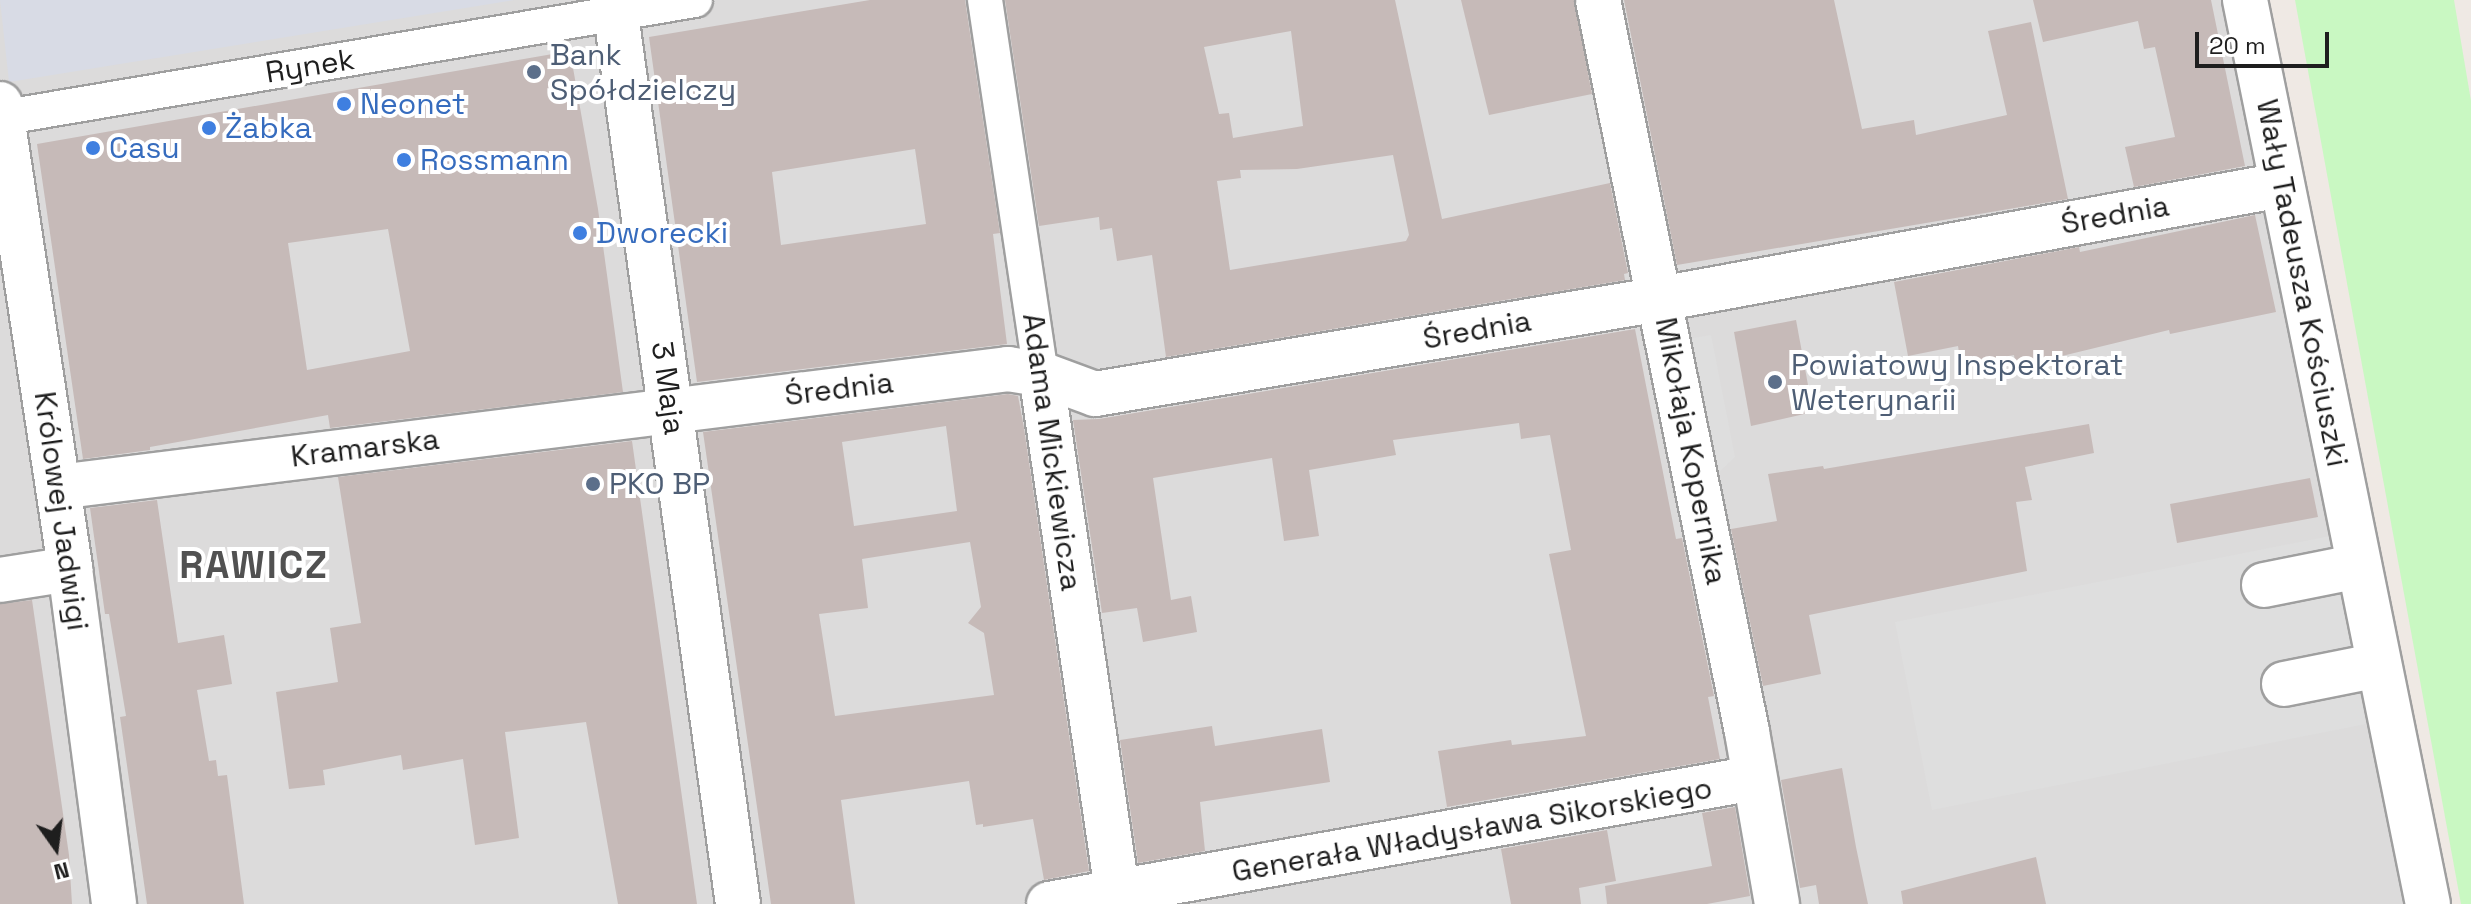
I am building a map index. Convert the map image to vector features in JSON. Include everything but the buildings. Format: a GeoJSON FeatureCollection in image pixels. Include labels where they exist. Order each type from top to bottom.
{"type":"FeatureCollection","features":[{"type":"Feature","properties":{"kind":"street","name":"Rynek"},"geometry":{"type":"LineString","coordinates":[[0,114],[615,8],[695,0]]}},
{"type":"Feature","properties":{"kind":"street","name":"Adama Mickiewicza"},"geometry":{"type":"LineString","coordinates":[[985,0],[1118,899]]}},
{"type":"Feature","properties":{"kind":"street","name":"Mikołaja Kopernika"},"geometry":{"type":"LineString","coordinates":[[1598,0],[1660,299],[1777,904]]}},
{"type":"Feature","properties":{"kind":"street","name":"Wały Tadeusza Kościuszki"},"geometry":{"type":"LineString","coordinates":[[2245,0],[2428,904]]}},
{"type":"Feature","properties":{"kind":"street","name":"3 Maja"},"geometry":{"type":"LineString","coordinates":[[615,8],[738,904]]}},
{"type":"Feature","properties":{"kind":"street","name":"Królowej Jadwigi"},"geometry":{"type":"LineString","coordinates":[[0,114],[70,569],[114,904]]}},
{"type":"Feature","properties":{"kind":"street","name":"Średnia"},"geometry":{"type":"LineString","coordinates":[[671,409],[1008,369],[1041,374],[1095,394],[1660,299],[2281,185]]}},
{"type":"Feature","properties":{"kind":"street","name":"Kramarska"},"geometry":{"type":"LineString","coordinates":[[58,487],[671,409]]}},
{"type":"Feature","properties":{"kind":"street"},"geometry":{"type":"LineString","coordinates":[[2264,585],[2359,566]]}},
{"type":"Feature","properties":{"kind":"street"},"geometry":{"type":"LineString","coordinates":[[0,580],[70,569]]}},
{"type":"Feature","properties":{"kind":"street"},"geometry":{"type":"LineString","coordinates":[[2284,684],[2379,665]]}},
{"type":"Feature","properties":{"kind":"street","name":"Generała Władysława Sikorskiego"},"geometry":{"type":"LineString","coordinates":[[1049,904],[1118,899],[1754,778]]}},
{"type":"Feature","properties":{"kind":"shaded area"},"geometry":{"type":"Polygon","coordinates":[[[0,0],[2227,0],[2416,904],[0,904],[0,0]]]}},
{"type":"Feature","properties":{"kind":"shaded area"},"geometry":{"type":"Polygon","coordinates":[[[0,0],[514,0],[9,82],[0,0]]]}},
{"type":"Feature","properties":{"kind":"shaded area"},"geometry":{"type":"Polygon","coordinates":[[[1711,335],[1735,457],[1709,482],[1681,340],[1711,335]]]}},
{"type":"Feature","properties":{"kind":"shaded area"},"geometry":{"type":"Polygon","coordinates":[[[2330,536],[2366,724],[1932,810],[1895,622],[2330,536]]]}},
{"type":"Feature","properties":{"kind":"green space"},"geometry":{"type":"Polygon","coordinates":[[[2295,0],[2454,0],[2471,101],[2471,904],[2461,904],[2295,0]]]}},
{"type":"Feature","properties":{"kind":"place","name":"Bank Spółdzielczy"},"geometry":{"type":"Point","coordinates":[534,72]}},
{"type":"Feature","properties":{"kind":"place","name":"Neonet"},"geometry":{"type":"Point","coordinates":[344,104]}},
{"type":"Feature","properties":{"kind":"place","name":"Żabka"},"geometry":{"type":"Point","coordinates":[209,128]}},
{"type":"Feature","properties":{"kind":"place","name":"Casu"},"geometry":{"type":"Point","coordinates":[93,148]}},
{"type":"Feature","properties":{"kind":"place","name":"Rossmann"},"geometry":{"type":"Point","coordinates":[404,160]}},
{"type":"Feature","properties":{"kind":"place","name":"Dworecki"},"geometry":{"type":"Point","coordinates":[580,233]}},
{"type":"Feature","properties":{"kind":"place","name":"Powiatowy Inspektorat Weterynarii"},"geometry":{"type":"Point","coordinates":[1775,382]}},
{"type":"Feature","properties":{"kind":"place","name":"PKO BP"},"geometry":{"type":"Point","coordinates":[593,484]}},
{"type":"Feature","properties":{"kind":"district","name":"RAWICZ"},"geometry":{"type":"Point","coordinates":[254,566]}}]}
